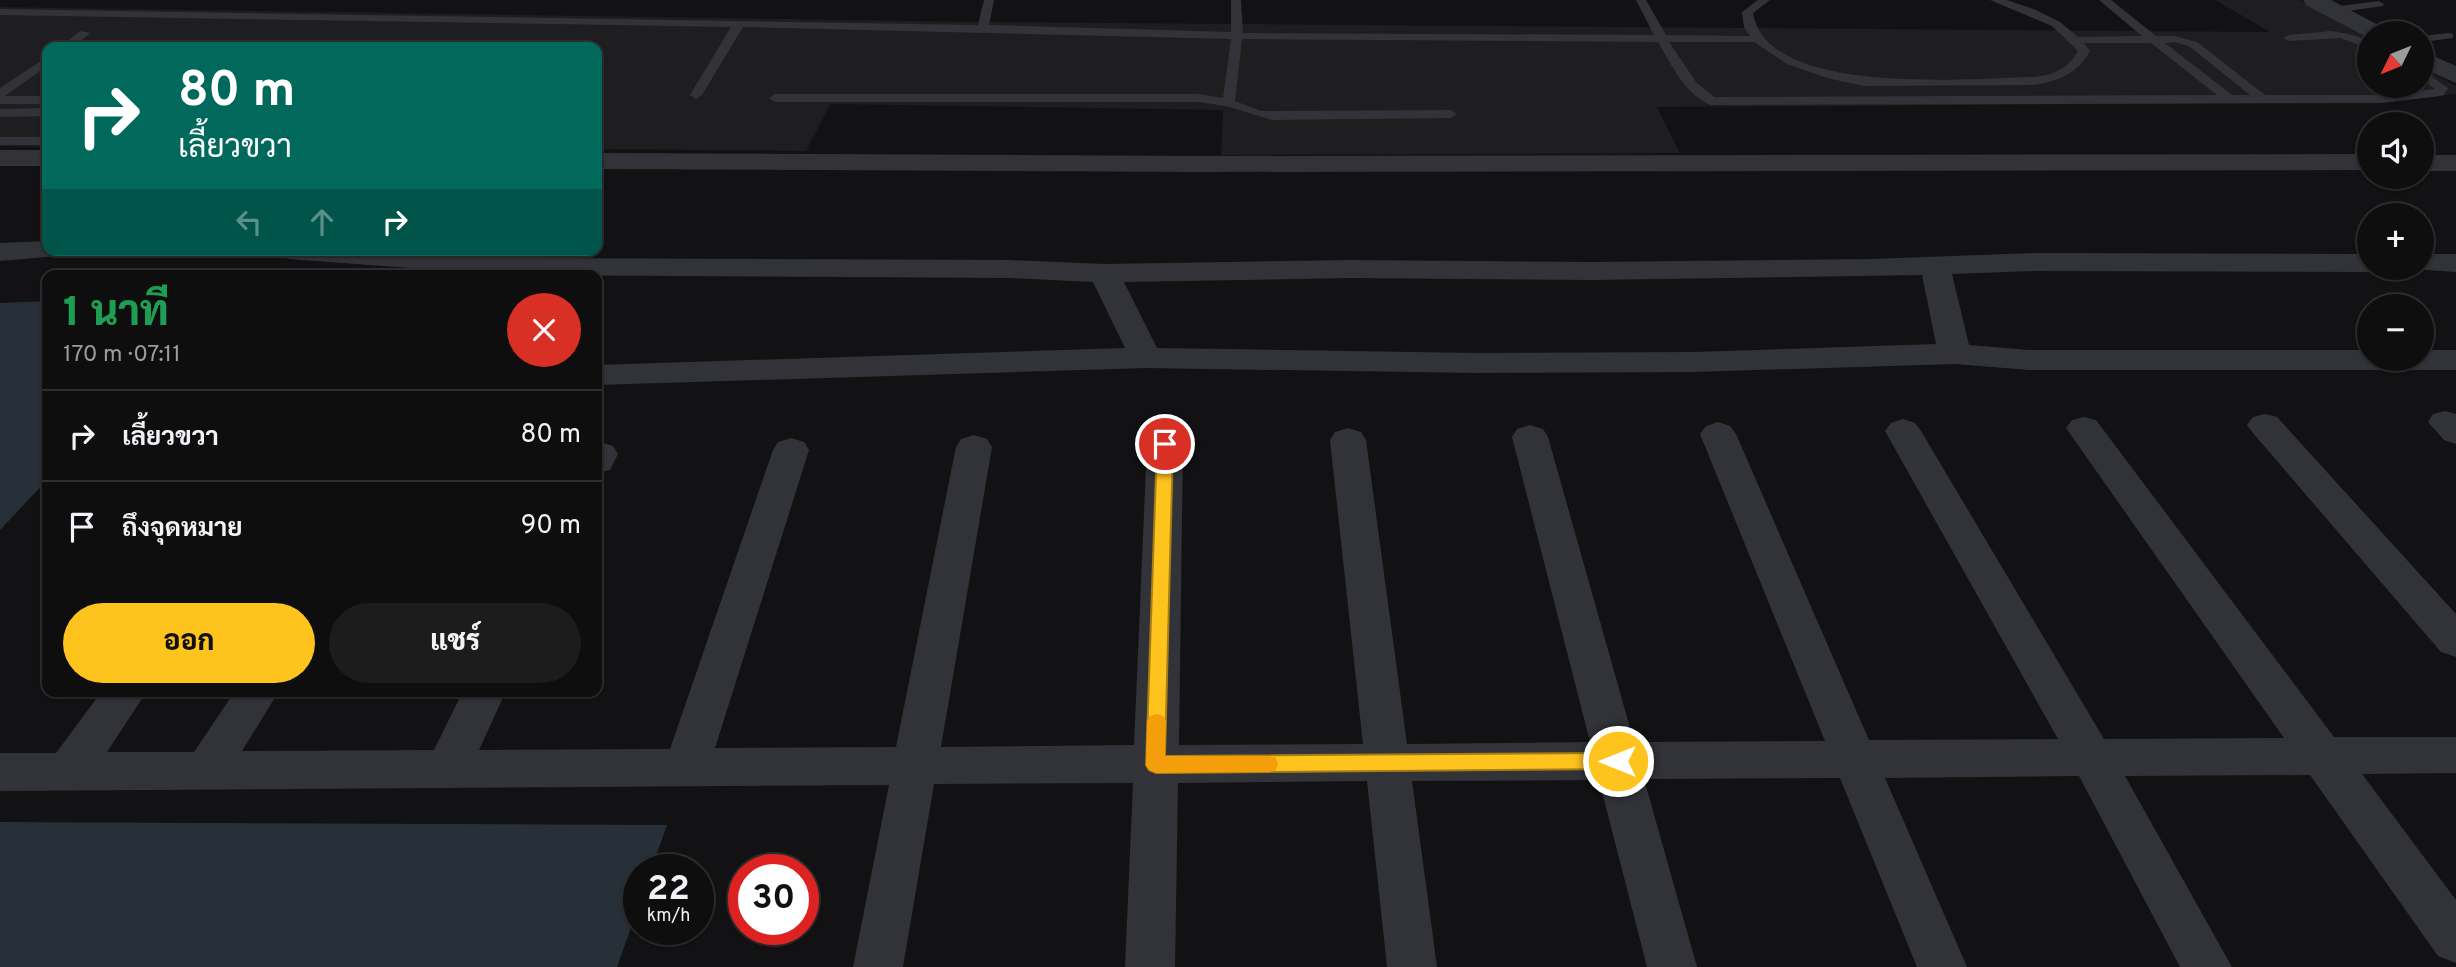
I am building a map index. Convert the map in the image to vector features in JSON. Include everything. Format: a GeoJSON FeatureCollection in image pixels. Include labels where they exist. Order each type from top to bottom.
{"type":"FeatureCollection","features":[{"type":"Feature","properties":{"kind":"street"},"geometry":{"type":"LineString","coordinates":[[2324,5],[2357,23]]}},
{"type":"Feature","properties":{"kind":"street"},"geometry":{"type":"LineString","coordinates":[[2434,64],[2456,76]]}},
{"type":"Feature","properties":{"kind":"street"},"geometry":{"type":"LineString","coordinates":[[0,158],[42,158]]}},
{"type":"Feature","properties":{"kind":"street"},"geometry":{"type":"LineString","coordinates":[[602,161],[1184,164],[2357,162]]}},
{"type":"Feature","properties":{"kind":"street"},"geometry":{"type":"LineString","coordinates":[[2434,163],[2456,163]]}},
{"type":"Feature","properties":{"kind":"street"},"geometry":{"type":"LineString","coordinates":[[0,252],[42,250]]}},
{"type":"Feature","properties":{"kind":"street"},"geometry":{"type":"LineString","coordinates":[[307,256],[332,264],[1009,269],[1104,273],[1350,269],[1592,271],[2034,262],[2357,263]]}},
{"type":"Feature","properties":{"kind":"street"},"geometry":{"type":"LineString","coordinates":[[2434,263],[2456,263]]}},
{"type":"Feature","properties":{"kind":"street"},"geometry":{"type":"LineString","coordinates":[[1936,266],[1955,354]]}},
{"type":"Feature","properties":{"kind":"street"},"geometry":{"type":"LineString","coordinates":[[1104,273],[1146,358]]}},
{"type":"Feature","properties":{"kind":"street"},"geometry":{"type":"LineString","coordinates":[[602,375],[1146,358],[1477,363],[1694,362],[1955,354],[2029,360],[2456,360]]}},
{"type":"Feature","properties":{"kind":"street"},"geometry":{"type":"LineString","coordinates":[[2265,425],[2456,641]]}},
{"type":"Feature","properties":{"kind":"street"},"geometry":{"type":"LineString","coordinates":[[2084,428],[2456,940]]}},
{"type":"Feature","properties":{"kind":"street"},"geometry":{"type":"LineString","coordinates":[[1903,431],[2092,758],[2207,967]]}},
{"type":"Feature","properties":{"kind":"street"},"geometry":{"type":"LineString","coordinates":[[1718,434],[1857,759],[1942,967]]}},
{"type":"Feature","properties":{"kind":"street"},"geometry":{"type":"LineString","coordinates":[[1530,438],[1672,967]]}},
{"type":"Feature","properties":{"kind":"street"},"geometry":{"type":"LineString","coordinates":[[1348,440],[1412,967]]}},
{"type":"Feature","properties":{"kind":"street"},"geometry":{"type":"LineString","coordinates":[[1150,967],[1165,444]]}},
{"type":"Feature","properties":{"kind":"street"},"geometry":{"type":"LineString","coordinates":[[878,967],[974,447]]}},
{"type":"Feature","properties":{"kind":"street"},"geometry":{"type":"LineString","coordinates":[[686,768],[791,450]]}},
{"type":"Feature","properties":{"kind":"street"},"geometry":{"type":"LineString","coordinates":[[67,773],[122,697]]}},
{"type":"Feature","properties":{"kind":"street"},"geometry":{"type":"LineString","coordinates":[[205,772],[254,697]]}},
{"type":"Feature","properties":{"kind":"street"},"geometry":{"type":"LineString","coordinates":[[447,770],[482,697]]}},
{"type":"Feature","properties":{"kind":"street"},"geometry":{"type":"LineString","coordinates":[[0,772],[2456,755]]}},
{"type":"Feature","properties":{"kind":"lane"},"geometry":{"type":"LineString","coordinates":[[241,16],[259,0]]}},
{"type":"Feature","properties":{"kind":"lane"},"geometry":{"type":"LineString","coordinates":[[983,28],[989,0]]}},
{"type":"Feature","properties":{"kind":"lane"},"geometry":{"type":"LineString","coordinates":[[1229,103],[1237,36],[1236,0]]}},
{"type":"Feature","properties":{"kind":"lane"},"geometry":{"type":"LineString","coordinates":[[1642,0],[1662,39],[1696,90],[1706,99],[1718,103],[2390,98]]}},
{"type":"Feature","properties":{"kind":"lane"},"geometry":{"type":"LineString","coordinates":[[1765,0],[1747,12],[1748,26],[1756,40],[1787,60],[1842,79],[2034,81],[2070,72],[2079,62],[2084,51],[2076,40],[2043,17],[1995,0]]}},
{"type":"Feature","properties":{"kind":"lane"},"geometry":{"type":"LineString","coordinates":[[2104,0],[2229,99]]}},
{"type":"Feature","properties":{"kind":"lane"},"geometry":{"type":"LineString","coordinates":[[2324,5],[2379,4]]}},
{"type":"Feature","properties":{"kind":"lane"},"geometry":{"type":"LineString","coordinates":[[0,12],[983,28],[1237,36],[1756,40]]}},
{"type":"Feature","properties":{"kind":"lane"},"geometry":{"type":"LineString","coordinates":[[696,95],[739,24]]}},
{"type":"Feature","properties":{"kind":"lane"},"geometry":{"type":"LineString","coordinates":[[72,42],[84,33]]}},
{"type":"Feature","properties":{"kind":"lane"},"geometry":{"type":"LineString","coordinates":[[2290,38],[2344,34],[2357,40]]}},
{"type":"Feature","properties":{"kind":"lane"},"geometry":{"type":"LineString","coordinates":[[2434,38],[2449,36]]}},
{"type":"Feature","properties":{"kind":"lane"},"geometry":{"type":"LineString","coordinates":[[2076,40],[2153,39],[2193,44],[2263,100]]}},
{"type":"Feature","properties":{"kind":"lane"},"geometry":{"type":"LineString","coordinates":[[0,94],[42,65]]}},
{"type":"Feature","properties":{"kind":"lane"},"geometry":{"type":"LineString","coordinates":[[2434,83],[2442,88],[2440,92],[2434,93]]}},
{"type":"Feature","properties":{"kind":"lane"},"geometry":{"type":"LineString","coordinates":[[775,98],[1198,98],[1229,103],[1272,116],[1451,114]]}},
{"type":"Feature","properties":{"kind":"lane"},"geometry":{"type":"LineString","coordinates":[[0,100],[42,100]]}},
{"type":"Feature","properties":{"kind":"lane"},"geometry":{"type":"LineString","coordinates":[[0,113],[42,112]]}},
{"type":"Feature","properties":{"kind":"lane"},"geometry":{"type":"LineString","coordinates":[[0,141],[42,141]]}},
{"type":"Feature","properties":{"kind":"shaded area"},"geometry":{"type":"Polygon","coordinates":[[[2215,0],[2299,0],[2357,32],[2357,98],[2420,98],[2383,102],[1657,107],[1680,153],[1221,155],[1223,110],[830,104],[806,151],[602,149],[602,42],[42,42],[42,147],[0,146],[0,7],[978,22],[2270,32],[2215,0]]]}},
{"type":"Feature","properties":{"kind":"shaded area"},"geometry":{"type":"Polygon","coordinates":[[[2434,74],[2456,86],[2456,94],[2434,96],[2434,74]]]}},
{"type":"Feature","properties":{"kind":"shaded area"},"geometry":{"type":"Polygon","coordinates":[[[42,301],[42,485],[0,530],[0,303],[42,301]]]}},
{"type":"Feature","properties":{"kind":"shaded area"},"geometry":{"type":"Polygon","coordinates":[[[0,822],[667,825],[657,854],[623,854],[625,945],[617,967],[0,967],[0,822]]]}},
{"type":"Feature","properties":{"kind":"slow traffic"},"geometry":{"type":"LineString","coordinates":[[1157,721],[1156,765],[1269,764]]}},
{"type":"Feature","properties":{"kind":"route"},"geometry":{"type":"LineString","coordinates":[[1165,444],[1156,765],[1618,761]]}}]}
